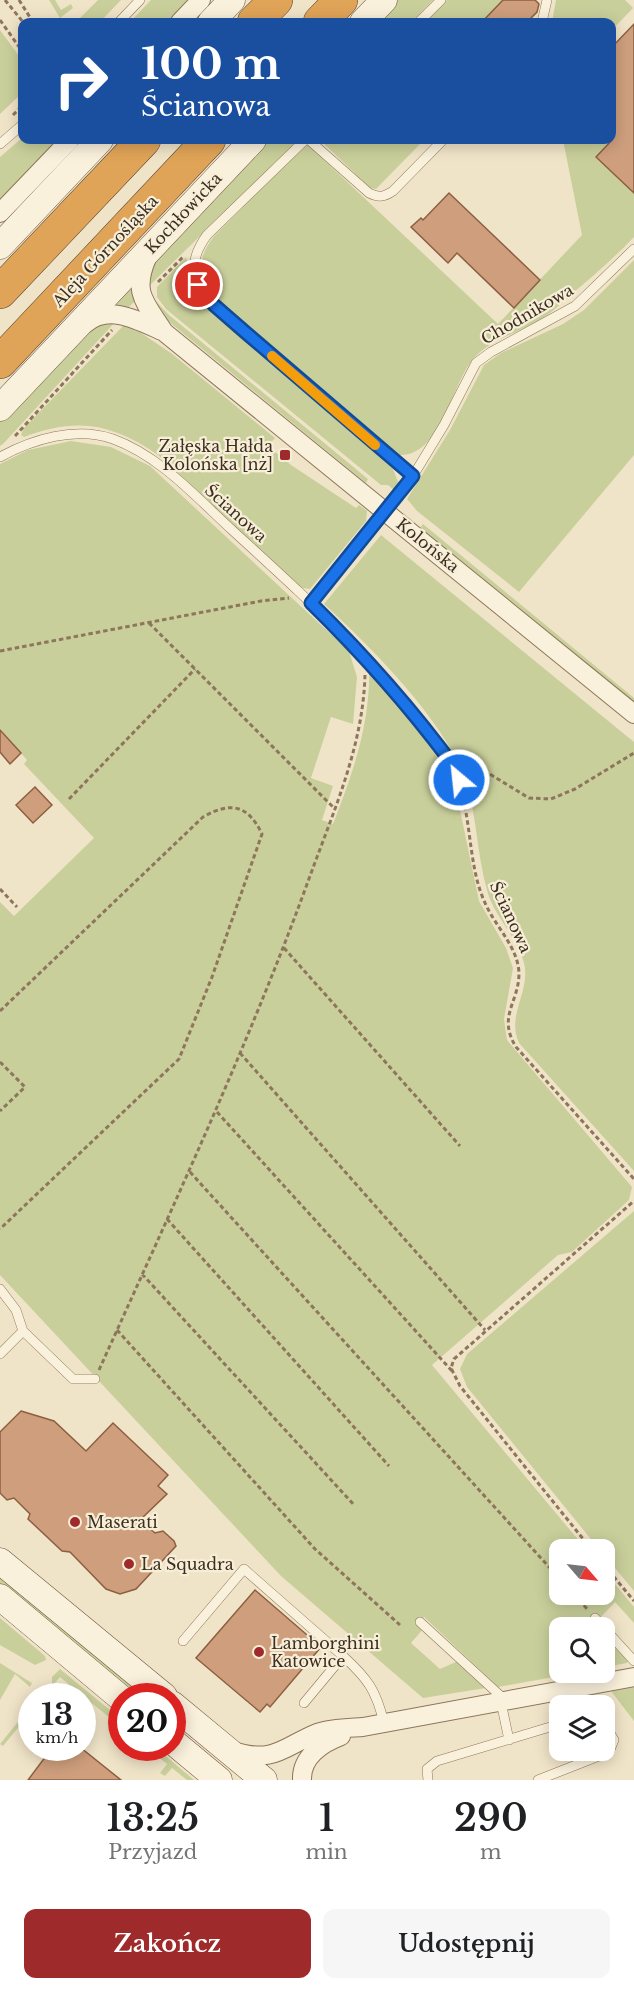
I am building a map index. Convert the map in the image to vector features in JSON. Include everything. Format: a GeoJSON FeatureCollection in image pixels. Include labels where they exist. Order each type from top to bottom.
{"type":"FeatureCollection","features":[{"type":"Feature","properties":{"kind":"highway"},"geometry":{"type":"LineString","coordinates":[[258,18],[276,0]]}},
{"type":"Feature","properties":{"kind":"highway"},"geometry":{"type":"LineString","coordinates":[[324,18],[341,0]]}},
{"type":"Feature","properties":{"kind":"highway"},"geometry":{"type":"LineString","coordinates":[[0,292],[140,144]]}},
{"type":"Feature","properties":{"kind":"highway","name":"Aleja Górnośląska"},"geometry":{"type":"LineString","coordinates":[[0,362],[205,144]]}},
{"type":"Feature","properties":{"kind":"main road"},"geometry":{"type":"LineString","coordinates":[[215,18],[232,0]]}},
{"type":"Feature","properties":{"kind":"main road"},"geometry":{"type":"LineString","coordinates":[[367,18],[384,0]]}},
{"type":"Feature","properties":{"kind":"main road"},"geometry":{"type":"LineString","coordinates":[[0,246],[96,144]]}},
{"type":"Feature","properties":{"kind":"main road","name":"Kochłowicka"},"geometry":{"type":"LineString","coordinates":[[50,355],[249,144]]}},
{"type":"Feature","properties":{"kind":"main road"},"geometry":{"type":"LineString","coordinates":[[0,408],[50,355]]}},
{"type":"Feature","properties":{"kind":"main road"},"geometry":{"type":"LineString","coordinates":[[0,1561],[148,1683]]}},
{"type":"Feature","properties":{"kind":"main road"},"geometry":{"type":"LineString","coordinates":[[0,1597],[108,1687]]}},
{"type":"Feature","properties":{"kind":"main road"},"geometry":{"type":"LineString","coordinates":[[186,1716],[264,1780]]}},
{"type":"Feature","properties":{"kind":"main road"},"geometry":{"type":"LineString","coordinates":[[186,1752],[221,1778]]}},
{"type":"Feature","properties":{"kind":"street"},"geometry":{"type":"LineString","coordinates":[[184,18],[201,0]]}},
{"type":"Feature","properties":{"kind":"street"},"geometry":{"type":"LineString","coordinates":[[0,213],[66,144]]}},
{"type":"Feature","properties":{"kind":"street"},"geometry":{"type":"LineString","coordinates":[[152,247],[139,278],[143,299],[164,332]]}},
{"type":"Feature","properties":{"kind":"street"},"geometry":{"type":"LineString","coordinates":[[50,355],[90,320],[109,313],[126,316],[164,332]]}},
{"type":"Feature","properties":{"kind":"street","name":"Kolońska"},"geometry":{"type":"LineString","coordinates":[[164,332],[634,714]]}},
{"type":"Feature","properties":{"kind":"street"},"geometry":{"type":"LineString","coordinates":[[228,1750],[261,1756],[283,1752],[318,1733],[363,1727],[634,1677]]}},
{"type":"Feature","properties":{"kind":"street"},"geometry":{"type":"LineString","coordinates":[[286,1780],[302,1774],[316,1749],[363,1727]]}},
{"type":"Feature","properties":{"kind":"street"},"geometry":{"type":"LineString","coordinates":[[271,1780],[283,1752]]}},
{"type":"Feature","properties":{"kind":"lane"},"geometry":{"type":"LineString","coordinates":[[123,18],[140,0]]}},
{"type":"Feature","properties":{"kind":"lane"},"geometry":{"type":"LineString","coordinates":[[423,18],[441,0]]}},
{"type":"Feature","properties":{"kind":"lane"},"geometry":{"type":"LineString","coordinates":[[543,18],[548,0]]}},
{"type":"Feature","properties":{"kind":"lane"},"geometry":{"type":"LineString","coordinates":[[0,144],[18,128]]}},
{"type":"Feature","properties":{"kind":"lane"},"geometry":{"type":"LineString","coordinates":[[303,144],[207,235],[196,250],[193,267],[198,285],[214,305],[413,476]]}},
{"type":"Feature","properties":{"kind":"lane"},"geometry":{"type":"LineString","coordinates":[[312,144],[369,194],[376,197],[385,196],[393,191],[438,144]]}},
{"type":"Feature","properties":{"kind":"lane","name":"Chodnikowa"},"geometry":{"type":"LineString","coordinates":[[386,511],[413,476],[444,425],[476,363],[491,352],[575,306],[634,249]]}},
{"type":"Feature","properties":{"kind":"lane","name":"Ścianowa"},"geometry":{"type":"LineString","coordinates":[[0,457],[21,445],[53,436],[83,435],[112,439],[146,455],[311,603],[366,657],[419,720],[456,769],[459,780]]}},
{"type":"Feature","properties":{"kind":"lane"},"geometry":{"type":"LineString","coordinates":[[311,603],[386,511]]}},
{"type":"Feature","properties":{"kind":"lane"},"geometry":{"type":"LineString","coordinates":[[0,1289],[16,1310],[23,1331],[73,1379],[95,1379]]}},
{"type":"Feature","properties":{"kind":"lane"},"geometry":{"type":"LineString","coordinates":[[0,1354],[23,1331]]}},
{"type":"Feature","properties":{"kind":"lane"},"geometry":{"type":"LineString","coordinates":[[183,1641],[244,1569],[365,1675],[372,1687],[384,1723]]}},
{"type":"Feature","properties":{"kind":"lane"},"geometry":{"type":"LineString","coordinates":[[420,1622],[504,1702],[509,1740]]}},
{"type":"Feature","properties":{"kind":"lane"},"geometry":{"type":"LineString","coordinates":[[615,1640],[634,1661]]}},
{"type":"Feature","properties":{"kind":"lane"},"geometry":{"type":"LineString","coordinates":[[304,1703],[343,1656]]}},
{"type":"Feature","properties":{"kind":"lane"},"geometry":{"type":"LineString","coordinates":[[428,1780],[427,1769],[437,1761],[549,1727]]}},
{"type":"Feature","properties":{"kind":"lane"},"geometry":{"type":"LineString","coordinates":[[538,1780],[586,1761]]}},
{"type":"Feature","properties":{"kind":"path"},"geometry":{"type":"LineString","coordinates":[[5,0],[20,18]]}},
{"type":"Feature","properties":{"kind":"path"},"geometry":{"type":"LineString","coordinates":[[19,0],[30,18]]}},
{"type":"Feature","properties":{"kind":"path"},"geometry":{"type":"LineString","coordinates":[[0,20],[18,45]]}},
{"type":"Feature","properties":{"kind":"path"},"geometry":{"type":"LineString","coordinates":[[143,299],[188,252],[196,250]]}},
{"type":"Feature","properties":{"kind":"path"},"geometry":{"type":"LineString","coordinates":[[8,444],[126,316]]}},
{"type":"Feature","properties":{"kind":"path"},"geometry":{"type":"LineString","coordinates":[[0,651],[271,600],[291,598],[311,603]]}},
{"type":"Feature","properties":{"kind":"path"},"geometry":{"type":"LineString","coordinates":[[149,623],[334,808]]}},
{"type":"Feature","properties":{"kind":"path"},"geometry":{"type":"LineString","coordinates":[[95,1379],[216,1111],[284,948],[360,728],[366,657]]}},
{"type":"Feature","properties":{"kind":"path"},"geometry":{"type":"LineString","coordinates":[[69,799],[195,669]]}},
{"type":"Feature","properties":{"kind":"path"},"geometry":{"type":"LineString","coordinates":[[466,766],[488,773],[529,798],[551,799],[574,789],[634,753]]}},
{"type":"Feature","properties":{"kind":"path","name":"Ścianowa"},"geometry":{"type":"LineString","coordinates":[[459,780],[479,888],[486,905],[516,957],[519,973],[508,1014],[510,1037],[516,1047],[634,1179]]}},
{"type":"Feature","properties":{"kind":"path"},"geometry":{"type":"LineString","coordinates":[[0,1011],[203,817],[217,810],[232,807],[246,811],[255,819],[262,834],[212,977],[179,1059],[0,1229]]}},
{"type":"Feature","properties":{"kind":"path"},"geometry":{"type":"LineString","coordinates":[[0,890],[17,907]]}},
{"type":"Feature","properties":{"kind":"path"},"geometry":{"type":"LineString","coordinates":[[284,948],[460,1146]]}},
{"type":"Feature","properties":{"kind":"path"},"geometry":{"type":"LineString","coordinates":[[240,1053],[486,1331]]}},
{"type":"Feature","properties":{"kind":"path"},"geometry":{"type":"LineString","coordinates":[[0,1062],[25,1087],[0,1111]]}},
{"type":"Feature","properties":{"kind":"path"},"geometry":{"type":"LineString","coordinates":[[216,1111],[453,1373],[460,1386],[583,1539]]}},
{"type":"Feature","properties":{"kind":"path"},"geometry":{"type":"LineString","coordinates":[[189,1171],[549,1567]]}},
{"type":"Feature","properties":{"kind":"path"},"geometry":{"type":"LineString","coordinates":[[453,1373],[454,1359],[634,1201]]}},
{"type":"Feature","properties":{"kind":"path"},"geometry":{"type":"LineString","coordinates":[[167,1219],[389,1466]]}},
{"type":"Feature","properties":{"kind":"path"},"geometry":{"type":"LineString","coordinates":[[142,1274],[355,1506]]}},
{"type":"Feature","properties":{"kind":"path"},"geometry":{"type":"LineString","coordinates":[[117,1330],[315,1549],[400,1624]]}},
{"type":"Feature","properties":{"kind":"path"},"geometry":{"type":"LineString","coordinates":[[615,1578],[634,1601]]}},
{"type":"Feature","properties":{"kind":"path"},"geometry":{"type":"LineString","coordinates":[[584,1605],[594,1617]]}},
{"type":"Feature","properties":{"kind":"green space"},"geometry":{"type":"Polygon","coordinates":[[[49,0],[55,0],[61,10],[71,4],[73,8],[60,18],[49,0]]]}},
{"type":"Feature","properties":{"kind":"green space"},"geometry":{"type":"Polygon","coordinates":[[[98,0],[121,0],[104,18],[80,18],[98,0]]]}},
{"type":"Feature","properties":{"kind":"green space"},"geometry":{"type":"Polygon","coordinates":[[[151,0],[191,0],[174,18],[134,18],[151,0]]]}},
{"type":"Feature","properties":{"kind":"green space"},"geometry":{"type":"Polygon","coordinates":[[[397,0],[433,0],[416,18],[380,18],[397,0]]]}},
{"type":"Feature","properties":{"kind":"green space"},"geometry":{"type":"Polygon","coordinates":[[[447,0],[503,0],[486,18],[429,18],[447,0]]]}},
{"type":"Feature","properties":{"kind":"green space"},"geometry":{"type":"Polygon","coordinates":[[[556,0],[625,0],[633,8],[616,26],[616,18],[553,18],[556,0]]]}},
{"type":"Feature","properties":{"kind":"green space"},"geometry":{"type":"Polygon","coordinates":[[[0,30],[18,55],[18,97],[0,114],[0,30]]]}},
{"type":"Feature","properties":{"kind":"green space"},"geometry":{"type":"Polygon","coordinates":[[[18,141],[18,144],[56,144],[0,203],[0,157],[18,141]]]}},
{"type":"Feature","properties":{"kind":"green space"},"geometry":{"type":"Polygon","coordinates":[[[261,144],[294,144],[147,288],[154,257],[261,144]]]}},
{"type":"Feature","properties":{"kind":"green space"},"geometry":{"type":"Polygon","coordinates":[[[307,144],[498,324],[582,235],[564,144],[607,144],[595,157],[634,192],[634,237],[545,317],[482,350],[466,370],[432,437],[420,449],[406,455],[388,453],[217,300],[206,283],[201,268],[204,253],[214,236],[307,144]]]}},
{"type":"Feature","properties":{"kind":"green space"},"geometry":{"type":"Polygon","coordinates":[[[324,144],[420,144],[376,189],[370,188],[324,144]]]}},
{"type":"Feature","properties":{"kind":"green space"},"geometry":{"type":"Polygon","coordinates":[[[186,257],[193,283],[202,298],[393,469],[398,482],[394,490],[388,485],[381,485],[166,309],[157,297],[157,287],[186,257]]]}},
{"type":"Feature","properties":{"kind":"green space"},"geometry":{"type":"Polygon","coordinates":[[[634,260],[634,455],[519,592],[417,511],[407,499],[450,430],[484,365],[501,353],[563,324],[584,310],[634,260]]]}},
{"type":"Feature","properties":{"kind":"green space"},"geometry":{"type":"Polygon","coordinates":[[[133,284],[136,300],[127,309],[112,305],[133,284]]]}},
{"type":"Feature","properties":{"kind":"green space"},"geometry":{"type":"Polygon","coordinates":[[[149,298],[153,298],[169,315],[368,479],[366,483],[162,316],[149,298]]]}},
{"type":"Feature","properties":{"kind":"green space"},"geometry":{"type":"Polygon","coordinates":[[[117,320],[0,446],[0,421],[84,332],[89,328],[117,320]]]}},
{"type":"Feature","properties":{"kind":"green space"},"geometry":{"type":"Polygon","coordinates":[[[126,323],[171,353],[275,438],[268,446],[291,465],[356,508],[359,505],[367,511],[366,521],[310,589],[302,588],[158,455],[141,444],[109,430],[93,426],[60,427],[24,437],[21,435],[24,428],[126,323]]]}},
{"type":"Feature","properties":{"kind":"green space"},"geometry":{"type":"Polygon","coordinates":[[[71,441],[111,447],[150,466],[349,651],[357,677],[353,724],[331,717],[311,778],[333,786],[322,820],[333,824],[354,766],[364,727],[369,666],[420,731],[455,786],[479,901],[506,948],[513,968],[504,1019],[507,1040],[632,1187],[629,1200],[572,1252],[558,1255],[432,1365],[578,1539],[549,1539],[549,1605],[612,1605],[601,1617],[549,1617],[549,1678],[498,1687],[424,1617],[418,1624],[423,1629],[411,1643],[440,1669],[458,1661],[486,1688],[423,1698],[281,1576],[0,1275],[0,902],[14,916],[94,838],[24,764],[27,760],[0,729],[0,464],[28,450],[71,441]]]}},
{"type":"Feature","properties":{"kind":"green space"},"geometry":{"type":"Polygon","coordinates":[[[423,524],[634,698],[634,703],[420,528],[423,524]]]}},
{"type":"Feature","properties":{"kind":"green space"},"geometry":{"type":"Polygon","coordinates":[[[381,535],[634,742],[634,1171],[519,1043],[515,1023],[524,983],[524,963],[521,953],[490,900],[481,863],[470,795],[456,759],[425,711],[405,687],[324,604],[381,535]]]}},
{"type":"Feature","properties":{"kind":"green space"},"geometry":{"type":"Polygon","coordinates":[[[634,1211],[634,1591],[615,1568],[615,1539],[591,1539],[467,1387],[460,1369],[467,1354],[634,1211]]]}},
{"type":"Feature","properties":{"kind":"green space"},"geometry":{"type":"Polygon","coordinates":[[[0,1572],[134,1683],[123,1683],[99,1667],[0,1586],[0,1572]]]}},
{"type":"Feature","properties":{"kind":"green space"},"geometry":{"type":"Polygon","coordinates":[[[615,1584],[634,1607],[634,1623],[615,1602],[615,1584]]]}},
{"type":"Feature","properties":{"kind":"green space"},"geometry":{"type":"Polygon","coordinates":[[[0,1618],[45,1656],[46,1660],[35,1665],[0,1645],[0,1618]]]}},
{"type":"Feature","properties":{"kind":"green space"},"geometry":{"type":"Polygon","coordinates":[[[615,1646],[628,1661],[615,1665],[615,1646]]]}},
{"type":"Feature","properties":{"kind":"green space"},"geometry":{"type":"Polygon","coordinates":[[[0,1663],[32,1683],[25,1683],[15,1674],[0,1700],[0,1663]]]}},
{"type":"Feature","properties":{"kind":"green space"},"geometry":{"type":"Polygon","coordinates":[[[60,1669],[77,1683],[67,1683],[60,1677],[52,1683],[52,1677],[60,1669]]]}},
{"type":"Feature","properties":{"kind":"green space"},"geometry":{"type":"Polygon","coordinates":[[[634,1687],[634,1721],[615,1695],[611,1691],[634,1687]]]}},
{"type":"Feature","properties":{"kind":"green space"},"geometry":{"type":"Polygon","coordinates":[[[96,1699],[108,1708],[108,1716],[96,1707],[96,1699]]]}},
{"type":"Feature","properties":{"kind":"green space"},"geometry":{"type":"Polygon","coordinates":[[[18,1722],[18,1728],[3,1746],[0,1744],[18,1722]]]}},
{"type":"Feature","properties":{"kind":"green space"},"geometry":{"type":"Polygon","coordinates":[[[163,1761],[171,1761],[194,1780],[187,1780],[172,1768],[165,1776],[160,1773],[167,1764],[163,1761]]]}},
{"type":"Feature","properties":{"kind":"building"},"geometry":{"type":"Polygon","coordinates":[[[503,0],[535,0],[539,4],[537,12],[531,18],[486,18],[503,0]]]}},
{"type":"Feature","properties":{"kind":"building"},"geometry":{"type":"Polygon","coordinates":[[[634,24],[634,193],[596,157],[608,144],[616,144],[616,43],[634,24]]]}},
{"type":"Feature","properties":{"kind":"building"},"geometry":{"type":"Polygon","coordinates":[[[449,193],[540,280],[514,308],[457,253],[448,263],[411,227],[421,218],[423,220],[449,193]]]}},
{"type":"Feature","properties":{"kind":"building"},"geometry":{"type":"Polygon","coordinates":[[[0,730],[21,753],[10,764],[0,752],[0,730]]]}},
{"type":"Feature","properties":{"kind":"building"},"geometry":{"type":"Polygon","coordinates":[[[35,787],[52,805],[33,823],[16,805],[35,787]]]}},
{"type":"Feature","properties":{"kind":"building"},"geometry":{"type":"Polygon","coordinates":[[[21,1411],[54,1421],[86,1451],[113,1423],[168,1475],[158,1486],[167,1494],[140,1520],[155,1533],[163,1531],[176,1546],[136,1589],[120,1594],[106,1589],[70,1552],[62,1551],[28,1519],[30,1514],[14,1498],[7,1500],[0,1493],[0,1432],[21,1411]]]}},
{"type":"Feature","properties":{"kind":"building"},"geometry":{"type":"Polygon","coordinates":[[[255,1590],[321,1647],[270,1707],[267,1704],[260,1712],[196,1658],[255,1590]]]}},
{"type":"Feature","properties":{"kind":"building"},"geometry":{"type":"Polygon","coordinates":[[[96,1760],[121,1780],[28,1780],[42,1761],[96,1760]]]}},
{"type":"Feature","properties":{"kind":"slow traffic"},"geometry":{"type":"LineString","coordinates":[[272,356],[375,445]]}},
{"type":"Feature","properties":{"kind":"place","name":"Załęska Hałda Kolońska [nż]"},"geometry":{"type":"Point","coordinates":[285,455]}},
{"type":"Feature","properties":{"kind":"place","name":"Maserati"},"geometry":{"type":"Point","coordinates":[75,1522]}},
{"type":"Feature","properties":{"kind":"place","name":"La Squadra"},"geometry":{"type":"Point","coordinates":[129,1564]}},
{"type":"Feature","properties":{"kind":"place","name":"Lamborghini Katowice"},"geometry":{"type":"Point","coordinates":[259,1652]}},
{"type":"Feature","properties":{"kind":"route"},"geometry":{"type":"LineString","coordinates":[[198,285],[214,305],[413,476],[311,603],[366,657],[412,710],[456,769],[459,780]]}}]}
